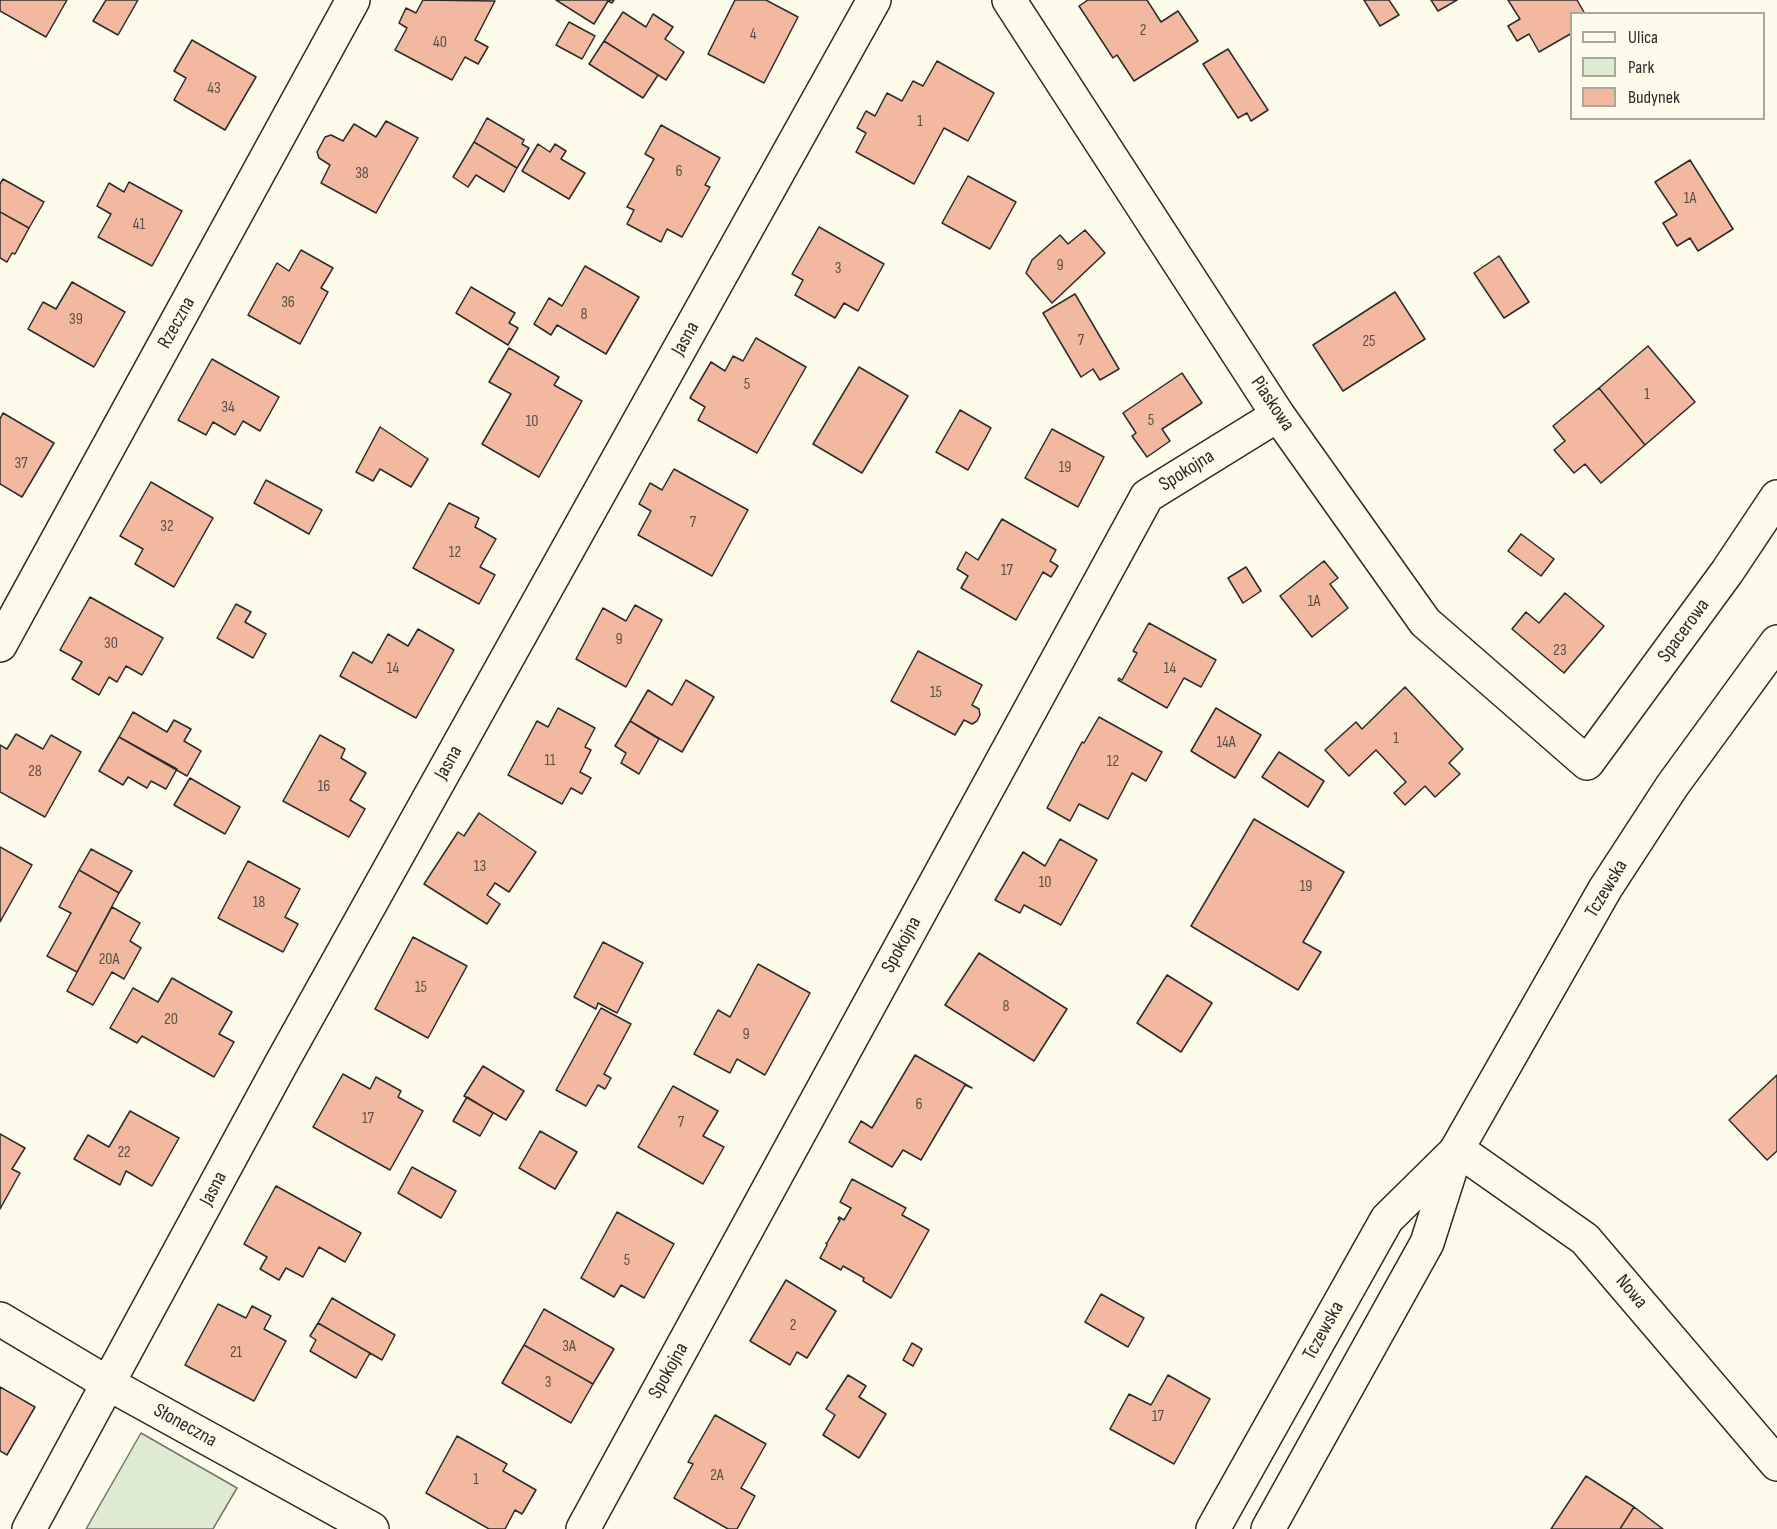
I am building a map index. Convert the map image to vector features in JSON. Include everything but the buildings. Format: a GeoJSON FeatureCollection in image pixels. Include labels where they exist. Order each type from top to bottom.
{"type":"FeatureCollection","features":[{"type":"Feature","properties":{"kind":"street","name":"Rzeczna"},"geometry":{"type":"LineString","coordinates":[[0,645],[353,0]]}},
{"type":"Feature","properties":{"kind":"street","name":"Jasna"},"geometry":{"type":"LineString","coordinates":[[29,1529],[110,1384],[281,1064],[874,0]]}},
{"type":"Feature","properties":{"kind":"street","name":"Piaskowa"},"geometry":{"type":"LineString","coordinates":[[1009,0],[1278,415],[1425,622],[1587,763]]}},
{"type":"Feature","properties":{"kind":"street","name":"Spokojna"},"geometry":{"type":"LineString","coordinates":[[583,1529],[1147,496],[1278,415]]}},
{"type":"Feature","properties":{"kind":"street","name":"Spacerowa"},"geometry":{"type":"LineString","coordinates":[[1587,763],[1727,572],[1777,496]]}},
{"type":"Feature","properties":{"kind":"street","name":"Tczewska"},"geometry":{"type":"LineString","coordinates":[[1268,1529],[1427,1243],[1457,1149],[1605,889],[1672,786],[1777,642]]}},
{"type":"Feature","properties":{"kind":"street","name":"Tczewska"},"geometry":{"type":"LineString","coordinates":[[1213,1529],[1387,1219],[1457,1149]]}},
{"type":"Feature","properties":{"kind":"street","name":"Nowa"},"geometry":{"type":"LineString","coordinates":[[1457,1149],[1586,1239],[1777,1464]]}},
{"type":"Feature","properties":{"kind":"street","name":"Słoneczna"},"geometry":{"type":"LineString","coordinates":[[0,1318],[110,1384],[372,1529]]}},
{"type":"Feature","properties":{"kind":"green space"},"geometry":{"type":"Polygon","coordinates":[[[141,1433],[237,1488],[213,1529],[86,1529],[141,1433]]]}}]}
